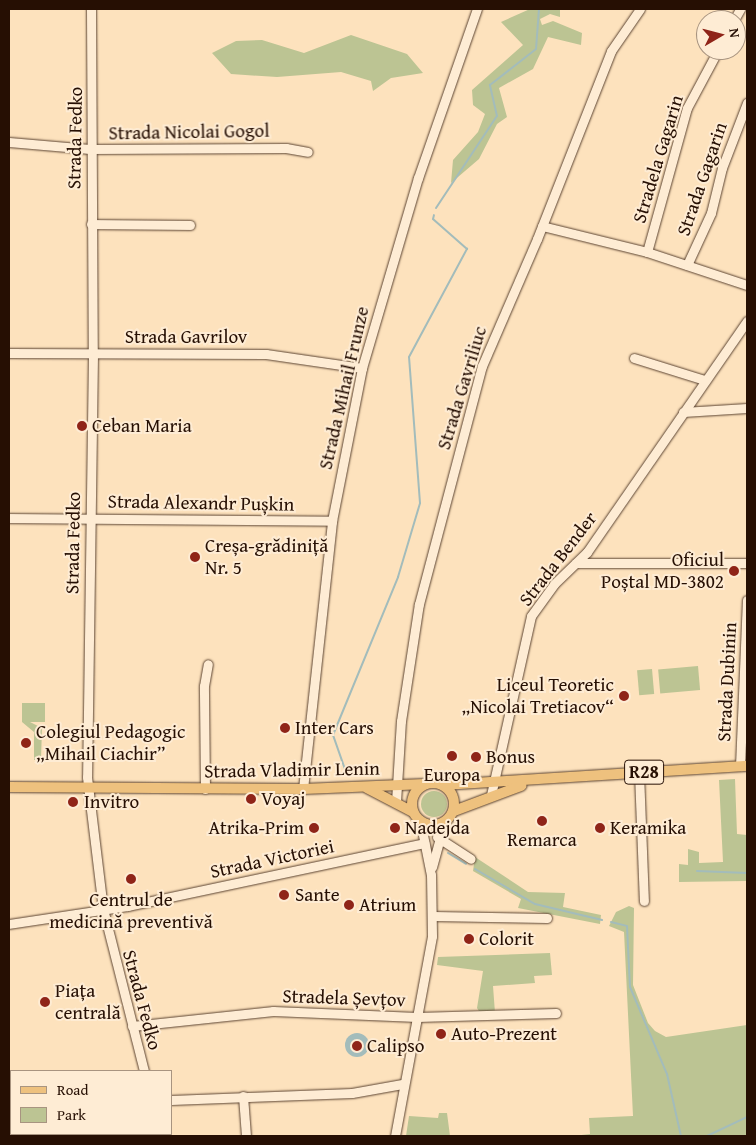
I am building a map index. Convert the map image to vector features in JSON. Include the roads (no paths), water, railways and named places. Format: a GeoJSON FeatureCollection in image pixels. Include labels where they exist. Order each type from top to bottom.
{"type":"FeatureCollection","features":[{"type":"Feature","properties":{"kind":"main road","name":"R28"},"geometry":{"type":"LineString","coordinates":[[425,784],[542,781],[744,766]]}},
{"type":"Feature","properties":{"kind":"main road","name":"R28"},"geometry":{"type":"LineString","coordinates":[[444,823],[454,811],[491,795],[542,781]]}},
{"type":"Feature","properties":{"kind":"main road","name":"Strada Vladimir Lenin"},"geometry":{"type":"LineString","coordinates":[[9,787],[88,786],[303,789],[425,784]]}},
{"type":"Feature","properties":{"kind":"main road"},"geometry":{"type":"LineString","coordinates":[[417,816],[412,799],[425,784]]}},
{"type":"Feature","properties":{"kind":"main road"},"geometry":{"type":"LineString","coordinates":[[444,785],[454,796],[454,811]]}},
{"type":"Feature","properties":{"kind":"main road"},"geometry":{"type":"LineString","coordinates":[[364,786],[396,802],[431,825],[444,823]]}},
{"type":"Feature","properties":{"kind":"street","name":"Strada Fedko"},"geometry":{"type":"LineString","coordinates":[[91,9],[90,149],[93,354],[89,518],[88,786],[103,909],[144,1070]]}},
{"type":"Feature","properties":{"kind":"street","name":"Strada Mihail Frunze"},"geometry":{"type":"LineString","coordinates":[[303,789],[332,521],[362,368],[418,178],[477,9]]}},
{"type":"Feature","properties":{"kind":"street","name":"Strada Gavriliuc"},"geometry":{"type":"LineString","coordinates":[[396,802],[409,653],[433,546],[487,350],[542,226],[611,51],[640,9]]}},
{"type":"Feature","properties":{"kind":"street","name":"Stradela Gagarin"},"geometry":{"type":"LineString","coordinates":[[647,252],[687,108],[713,60]]}},
{"type":"Feature","properties":{"kind":"street","name":"Strada Gagarin"},"geometry":{"type":"LineString","coordinates":[[687,265],[711,213],[722,168],[747,103]]}},
{"type":"Feature","properties":{"kind":"street","name":"Strada Nicolai Gogol"},"geometry":{"type":"LineString","coordinates":[[9,142],[90,149],[286,148],[308,152]]}},
{"type":"Feature","properties":{"kind":"street"},"geometry":{"type":"LineString","coordinates":[[91,224],[190,226]]}},
{"type":"Feature","properties":{"kind":"street"},"geometry":{"type":"LineString","coordinates":[[542,226],[647,252],[747,285]]}},
{"type":"Feature","properties":{"kind":"street","name":"Strada Bender"},"geometry":{"type":"LineString","coordinates":[[491,795],[491,783],[531,616],[554,584],[576,563],[747,320]]}},
{"type":"Feature","properties":{"kind":"street","name":"Strada Gavrilov"},"geometry":{"type":"LineString","coordinates":[[9,352],[266,354],[362,368]]}},
{"type":"Feature","properties":{"kind":"street"},"geometry":{"type":"LineString","coordinates":[[634,358],[704,380]]}},
{"type":"Feature","properties":{"kind":"street"},"geometry":{"type":"LineString","coordinates":[[683,412],[747,408]]}},
{"type":"Feature","properties":{"kind":"street","name":"Strada Alexandr Pușkin"},"geometry":{"type":"LineString","coordinates":[[9,518],[332,521]]}},
{"type":"Feature","properties":{"kind":"street"},"geometry":{"type":"LineString","coordinates":[[576,563],[747,563]]}},
{"type":"Feature","properties":{"kind":"street","name":"Strada Dubinin"},"geometry":{"type":"LineString","coordinates":[[744,766],[747,600]]}},
{"type":"Feature","properties":{"kind":"street"},"geometry":{"type":"LineString","coordinates":[[205,789],[204,686],[208,664]]}},
{"type":"Feature","properties":{"kind":"street"},"geometry":{"type":"LineString","coordinates":[[639,773],[644,901]]}},
{"type":"Feature","properties":{"kind":"street"},"geometry":{"type":"LineString","coordinates":[[395,1136],[402,1084],[428,970],[433,916],[431,875],[417,816]]}},
{"type":"Feature","properties":{"kind":"street"},"geometry":{"type":"LineString","coordinates":[[431,875],[437,837],[444,823]]}},
{"type":"Feature","properties":{"kind":"street"},"geometry":{"type":"LineString","coordinates":[[437,837],[471,859]]}},
{"type":"Feature","properties":{"kind":"street","name":"Strada Victoriei"},"geometry":{"type":"LineString","coordinates":[[9,924],[103,909],[424,843]]}},
{"type":"Feature","properties":{"kind":"street"},"geometry":{"type":"LineString","coordinates":[[433,916],[547,918]]}},
{"type":"Feature","properties":{"kind":"street","name":"Stradela Șevțov"},"geometry":{"type":"LineString","coordinates":[[132,1026],[273,1011],[418,1017],[556,1013]]}},
{"type":"Feature","properties":{"kind":"street"},"geometry":{"type":"LineString","coordinates":[[172,1100],[352,1093],[402,1084]]}},
{"type":"Feature","properties":{"kind":"street"},"geometry":{"type":"LineString","coordinates":[[243,1096],[246,1136]]}},
{"type":"Feature","properties":{"kind":"water","name":"Calipso"},"geometry":{"type":"Polygon","coordinates":[[[357,1033],[365,1037],[369,1045],[365,1053],[357,1057],[349,1053],[345,1045],[349,1037],[357,1033]]]}},
{"type":"Feature","properties":{"kind":"waterway"},"geometry":{"type":"LineString","coordinates":[[436,208],[497,116],[490,85],[536,49],[539,9]]}},
{"type":"Feature","properties":{"kind":"waterway"},"geometry":{"type":"LineString","coordinates":[[347,775],[333,735],[398,577],[420,503],[409,357],[467,249],[433,219],[434,215]]}},
{"type":"Feature","properties":{"kind":"waterway"},"geometry":{"type":"LineString","coordinates":[[448,853],[466,864]]}},
{"type":"Feature","properties":{"kind":"waterway"},"geometry":{"type":"LineString","coordinates":[[475,869],[535,904],[602,920]]}},
{"type":"Feature","properties":{"kind":"waterway"},"geometry":{"type":"LineString","coordinates":[[697,871],[747,873]]}},
{"type":"Feature","properties":{"kind":"waterway"},"geometry":{"type":"LineString","coordinates":[[611,922],[627,926],[630,987],[667,1074],[681,1136]]}},
{"type":"Feature","properties":{"kind":"waterway"},"geometry":{"type":"LineString","coordinates":[[707,1136],[747,1117]]}},
{"type":"Feature","properties":{"kind":"place","name":"Ceban Maria"},"geometry":{"type":"Point","coordinates":[82,426]}},
{"type":"Feature","properties":{"kind":"place","name":"Creșa-grădiniță Nr. 5"},"geometry":{"type":"Point","coordinates":[195,557]}},
{"type":"Feature","properties":{"kind":"place","name":"Oficiul Poștal MD-3802"},"geometry":{"type":"Point","coordinates":[734,571]}},
{"type":"Feature","properties":{"kind":"place","name":"Liceul Teoretic „Nicolai Tretiacov“"},"geometry":{"type":"Point","coordinates":[624,696]}},
{"type":"Feature","properties":{"kind":"place","name":"Inter Cars"},"geometry":{"type":"Point","coordinates":[285,728]}},
{"type":"Feature","properties":{"kind":"place","name":"Colegiul Pedagogic „Mihail Ciachir”"},"geometry":{"type":"Point","coordinates":[26,743]}},
{"type":"Feature","properties":{"kind":"place","name":"Europa"},"geometry":{"type":"Point","coordinates":[452,756]}},
{"type":"Feature","properties":{"kind":"place","name":"Bonus"},"geometry":{"type":"Point","coordinates":[476,757]}},
{"type":"Feature","properties":{"kind":"place","name":"Voyaj"},"geometry":{"type":"Point","coordinates":[251,799]}},
{"type":"Feature","properties":{"kind":"place","name":"Invitro"},"geometry":{"type":"Point","coordinates":[73,802]}},
{"type":"Feature","properties":{"kind":"place","name":"Remarca"},"geometry":{"type":"Point","coordinates":[542,821]}},
{"type":"Feature","properties":{"kind":"place","name":"Atrika-Prim"},"geometry":{"type":"Point","coordinates":[314,828]}},
{"type":"Feature","properties":{"kind":"place","name":"Nadejda"},"geometry":{"type":"Point","coordinates":[395,828]}},
{"type":"Feature","properties":{"kind":"place","name":"Keramika"},"geometry":{"type":"Point","coordinates":[600,828]}},
{"type":"Feature","properties":{"kind":"place","name":"Centrul de medicină preventivă"},"geometry":{"type":"Point","coordinates":[131,879]}},
{"type":"Feature","properties":{"kind":"place","name":"Sante"},"geometry":{"type":"Point","coordinates":[284,895]}},
{"type":"Feature","properties":{"kind":"place","name":"Atrium"},"geometry":{"type":"Point","coordinates":[349,905]}},
{"type":"Feature","properties":{"kind":"place","name":"Colorit"},"geometry":{"type":"Point","coordinates":[469,939]}},
{"type":"Feature","properties":{"kind":"place","name":"Piața centrală"},"geometry":{"type":"Point","coordinates":[45,1002]}},
{"type":"Feature","properties":{"kind":"place","name":"Auto-Prezent"},"geometry":{"type":"Point","coordinates":[441,1034]}},
{"type":"Feature","properties":{"kind":"place","name":"Calipso"},"geometry":{"type":"Point","coordinates":[357,1046]}}]}
